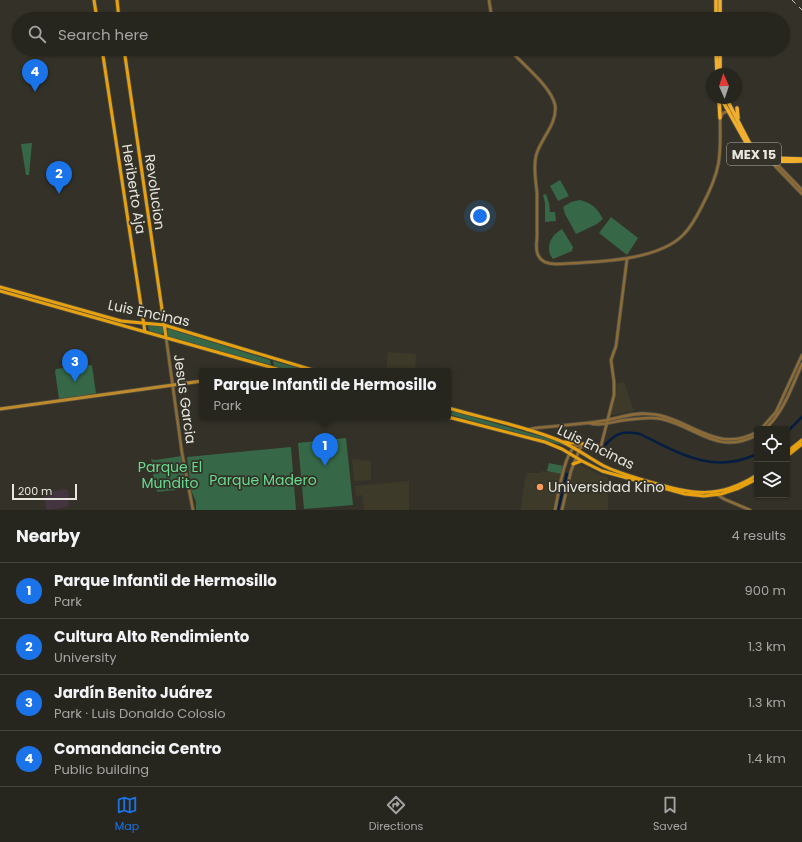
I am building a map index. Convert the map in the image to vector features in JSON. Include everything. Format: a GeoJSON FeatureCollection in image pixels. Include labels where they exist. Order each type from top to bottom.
{"type":"FeatureCollection","features":[{"type":"Feature","properties":{"kind":"highway"},"geometry":{"type":"LineString","coordinates":[[716,0],[716,12]]}},
{"type":"Feature","properties":{"kind":"highway"},"geometry":{"type":"LineString","coordinates":[[720,0],[720,12]]}},
{"type":"Feature","properties":{"kind":"highway"},"geometry":{"type":"LineString","coordinates":[[716,56],[717,68]]}},
{"type":"Feature","properties":{"kind":"highway"},"geometry":{"type":"LineString","coordinates":[[720,56],[720,68]]}},
{"type":"Feature","properties":{"kind":"highway"},"geometry":{"type":"LineString","coordinates":[[720,104],[720,118]]}},
{"type":"Feature","properties":{"kind":"highway","name":"MEX 15"},"geometry":{"type":"LineString","coordinates":[[726,104],[738,121],[752,148],[762,156],[771,159]]}},
{"type":"Feature","properties":{"kind":"highway","name":"MEX 15"},"geometry":{"type":"LineString","coordinates":[[728,104],[752,153],[760,158],[802,160]]}},
{"type":"Feature","properties":{"kind":"highway"},"geometry":{"type":"LineString","coordinates":[[737,108],[738,121]]}},
{"type":"Feature","properties":{"kind":"main road"},"geometry":{"type":"LineString","coordinates":[[94,0],[96,12]]}},
{"type":"Feature","properties":{"kind":"main road"},"geometry":{"type":"LineString","coordinates":[[116,0],[118,12]]}},
{"type":"Feature","properties":{"kind":"main road","name":"Heriberto Aja"},"geometry":{"type":"LineString","coordinates":[[103,56],[145,332]]}},
{"type":"Feature","properties":{"kind":"main road","name":"Revolucion"},"geometry":{"type":"LineString","coordinates":[[125,56],[166,337]]}},
{"type":"Feature","properties":{"kind":"main road","name":"Luis Encinas"},"geometry":{"type":"LineString","coordinates":[[0,287],[121,321],[164,325],[306,368]]}},
{"type":"Feature","properties":{"kind":"main road"},"geometry":{"type":"LineString","coordinates":[[0,291],[274,368]]}},
{"type":"Feature","properties":{"kind":"main road"},"geometry":{"type":"LineString","coordinates":[[0,409],[199,382]]}},
{"type":"Feature","properties":{"kind":"main road","name":"Luis Encinas"},"geometry":{"type":"LineString","coordinates":[[451,409],[554,438],[596,462],[618,472],[655,483],[694,492],[715,493],[733,488],[754,477]]}},
{"type":"Feature","properties":{"kind":"main road"},"geometry":{"type":"LineString","coordinates":[[451,418],[557,446],[594,468],[617,476],[685,494],[698,496],[715,493],[739,488],[754,480]]}},
{"type":"Feature","properties":{"kind":"main road"},"geometry":{"type":"LineString","coordinates":[[790,450],[802,440]]}},
{"type":"Feature","properties":{"kind":"main road"},"geometry":{"type":"LineString","coordinates":[[563,442],[586,445]]}},
{"type":"Feature","properties":{"kind":"main road"},"geometry":{"type":"LineString","coordinates":[[790,454],[802,444]]}},
{"type":"Feature","properties":{"kind":"main road"},"geometry":{"type":"LineString","coordinates":[[574,464],[582,461]]}},
{"type":"Feature","properties":{"kind":"main road"},"geometry":{"type":"LineString","coordinates":[[594,468],[593,463],[596,462]]}},
{"type":"Feature","properties":{"kind":"street"},"geometry":{"type":"LineString","coordinates":[[489,0],[491,12]]}},
{"type":"Feature","properties":{"kind":"street"},"geometry":{"type":"LineString","coordinates":[[516,56],[547,89],[553,99],[555,108],[553,122],[539,148],[535,160],[537,251],[538,255],[545,262],[552,264],[627,259],[668,246],[684,234],[693,223],[714,184],[721,155],[720,118],[723,114],[731,110]]}},
{"type":"Feature","properties":{"kind":"street"},"geometry":{"type":"LineString","coordinates":[[771,159],[802,190]]}},
{"type":"Feature","properties":{"kind":"street"},"geometry":{"type":"LineString","coordinates":[[771,159],[802,194]]}},
{"type":"Feature","properties":{"kind":"street"},"geometry":{"type":"LineString","coordinates":[[555,510],[564,470],[573,448],[586,445],[601,446],[614,388],[611,360],[616,346],[627,259]]}},
{"type":"Feature","properties":{"kind":"street","name":"Jesus Garcia"},"geometry":{"type":"LineString","coordinates":[[166,337],[182,453],[193,510]]}},
{"type":"Feature","properties":{"kind":"street"},"geometry":{"type":"LineString","coordinates":[[764,426],[776,412],[802,355]]}},
{"type":"Feature","properties":{"kind":"street"},"geometry":{"type":"LineString","coordinates":[[768,426],[781,409],[802,364]]}},
{"type":"Feature","properties":{"kind":"street"},"geometry":{"type":"LineString","coordinates":[[527,430],[608,420],[637,414],[656,414],[678,421],[712,437],[725,440],[743,438],[754,433]]}},
{"type":"Feature","properties":{"kind":"street"},"geometry":{"type":"LineString","coordinates":[[588,422],[595,424],[607,424],[627,420],[657,418],[686,428],[708,439],[720,442],[735,442],[754,436]]}},
{"type":"Feature","properties":{"kind":"street"},"geometry":{"type":"LineString","coordinates":[[562,510],[571,471],[578,451],[580,447],[586,445]]}},
{"type":"Feature","properties":{"kind":"street"},"geometry":{"type":"LineString","coordinates":[[564,470],[568,469],[571,471]]}},
{"type":"Feature","properties":{"kind":"street"},"geometry":{"type":"LineString","coordinates":[[715,493],[750,510]]}},
{"type":"Feature","properties":{"kind":"shaded area"},"geometry":{"type":"Polygon","coordinates":[[[388,352],[416,354],[415,368],[386,368],[388,352]]]}},
{"type":"Feature","properties":{"kind":"shaded area"},"geometry":{"type":"Polygon","coordinates":[[[624,382],[634,411],[611,415],[617,383],[624,382]]]}},
{"type":"Feature","properties":{"kind":"shaded area"},"geometry":{"type":"Polygon","coordinates":[[[352,459],[371,461],[371,480],[354,481],[352,459]]]}},
{"type":"Feature","properties":{"kind":"shaded area","name":"Universidad Kino"},"geometry":{"type":"Polygon","coordinates":[[[549,463],[563,466],[560,483],[557,485],[556,490],[558,492],[554,510],[521,510],[525,477],[527,477],[527,473],[540,473],[541,471],[547,472],[549,463]]]}},
{"type":"Feature","properties":{"kind":"shaded area"},"geometry":{"type":"Polygon","coordinates":[[[578,464],[598,474],[608,477],[608,510],[564,510],[574,466],[578,464]]]}},
{"type":"Feature","properties":{"kind":"shaded area"},"geometry":{"type":"Polygon","coordinates":[[[409,481],[409,510],[364,510],[362,495],[356,496],[355,486],[409,481]]]}},
{"type":"Feature","properties":{"kind":"shaded area"},"geometry":{"type":"Polygon","coordinates":[[[66,489],[68,491],[69,505],[67,507],[49,510],[46,509],[45,492],[66,489]]]}},
{"type":"Feature","properties":{"kind":"green space"},"geometry":{"type":"Polygon","coordinates":[[[32,143],[29,175],[26,175],[21,144],[32,143]]]}},
{"type":"Feature","properties":{"kind":"green space"},"geometry":{"type":"Polygon","coordinates":[[[560,180],[569,196],[558,201],[550,186],[560,180]]]}},
{"type":"Feature","properties":{"kind":"green space"},"geometry":{"type":"Polygon","coordinates":[[[546,194],[550,212],[555,212],[556,221],[545,222],[545,203],[543,195],[546,194]]]}},
{"type":"Feature","properties":{"kind":"green space"},"geometry":{"type":"Polygon","coordinates":[[[580,200],[594,206],[603,219],[597,224],[576,234],[565,214],[563,207],[571,202],[580,200]]]}},
{"type":"Feature","properties":{"kind":"green space"},"geometry":{"type":"Polygon","coordinates":[[[611,217],[638,238],[627,255],[599,233],[611,217]]]}},
{"type":"Feature","properties":{"kind":"green space"},"geometry":{"type":"Polygon","coordinates":[[[562,229],[573,247],[572,251],[553,259],[549,251],[550,242],[552,238],[562,229]]]}},
{"type":"Feature","properties":{"kind":"green space"},"geometry":{"type":"Polygon","coordinates":[[[147,324],[163,326],[163,333],[161,335],[150,332],[147,324]]]}},
{"type":"Feature","properties":{"kind":"green space"},"geometry":{"type":"Polygon","coordinates":[[[167,328],[270,360],[271,365],[168,337],[167,328]]]}},
{"type":"Feature","properties":{"kind":"green space"},"geometry":{"type":"Polygon","coordinates":[[[273,361],[299,368],[281,368],[274,366],[273,361]]]}},
{"type":"Feature","properties":{"kind":"green space"},"geometry":{"type":"Polygon","coordinates":[[[91,365],[96,393],[59,399],[56,369],[91,365]]]}},
{"type":"Feature","properties":{"kind":"green space"},"geometry":{"type":"Polygon","coordinates":[[[452,411],[554,440],[566,446],[451,415],[452,411]]]}},
{"type":"Feature","properties":{"kind":"green space"},"geometry":{"type":"Polygon","coordinates":[[[346,438],[353,505],[304,509],[298,443],[346,438]]]}},
{"type":"Feature","properties":{"kind":"green space","name":"Parque Madero"},"geometry":{"type":"Polygon","coordinates":[[[291,447],[296,510],[196,510],[196,502],[191,490],[187,457],[291,447]]]}},
{"type":"Feature","properties":{"kind":"green space","name":"Parque El Mundito"},"geometry":{"type":"Polygon","coordinates":[[[182,456],[186,488],[177,488],[176,490],[157,492],[156,480],[154,480],[153,474],[155,474],[151,459],[155,460],[182,456]]]}},
{"type":"Feature","properties":{"kind":"green space"},"geometry":{"type":"Polygon","coordinates":[[[549,463],[563,466],[562,474],[547,471],[549,463]]]}},
{"type":"Feature","properties":{"kind":"waterway"},"geometry":{"type":"LineString","coordinates":[[790,429],[802,417]]}},
{"type":"Feature","properties":{"kind":"waterway"},"geometry":{"type":"LineString","coordinates":[[605,445],[617,435],[629,432],[640,434],[683,454],[711,462],[741,460],[754,455]]}},
{"type":"Feature","properties":{"kind":"waterway"},"geometry":{"type":"LineString","coordinates":[[558,510],[567,474]]}},
{"type":"Feature","properties":{"kind":"railway"},"geometry":{"type":"LineString","coordinates":[[792,0],[802,10]]}},
{"type":"Feature","properties":{"kind":"place","name":"Comandancia Centro"},"geometry":{"type":"Point","coordinates":[35,92]}},
{"type":"Feature","properties":{"kind":"place","name":"Cultura Alto Rendimiento"},"geometry":{"type":"Point","coordinates":[59,194]}},
{"type":"Feature","properties":{"kind":"place","name":"Jardín Benito Juárez"},"geometry":{"type":"Point","coordinates":[75,382]}},
{"type":"Feature","properties":{"kind":"place","name":"Parque Infantil de Hermosillo"},"geometry":{"type":"Point","coordinates":[325,466]}},
{"type":"Feature","properties":{"kind":"place","name":"Universidad Kino"},"geometry":{"type":"Point","coordinates":[540,487]}}]}
